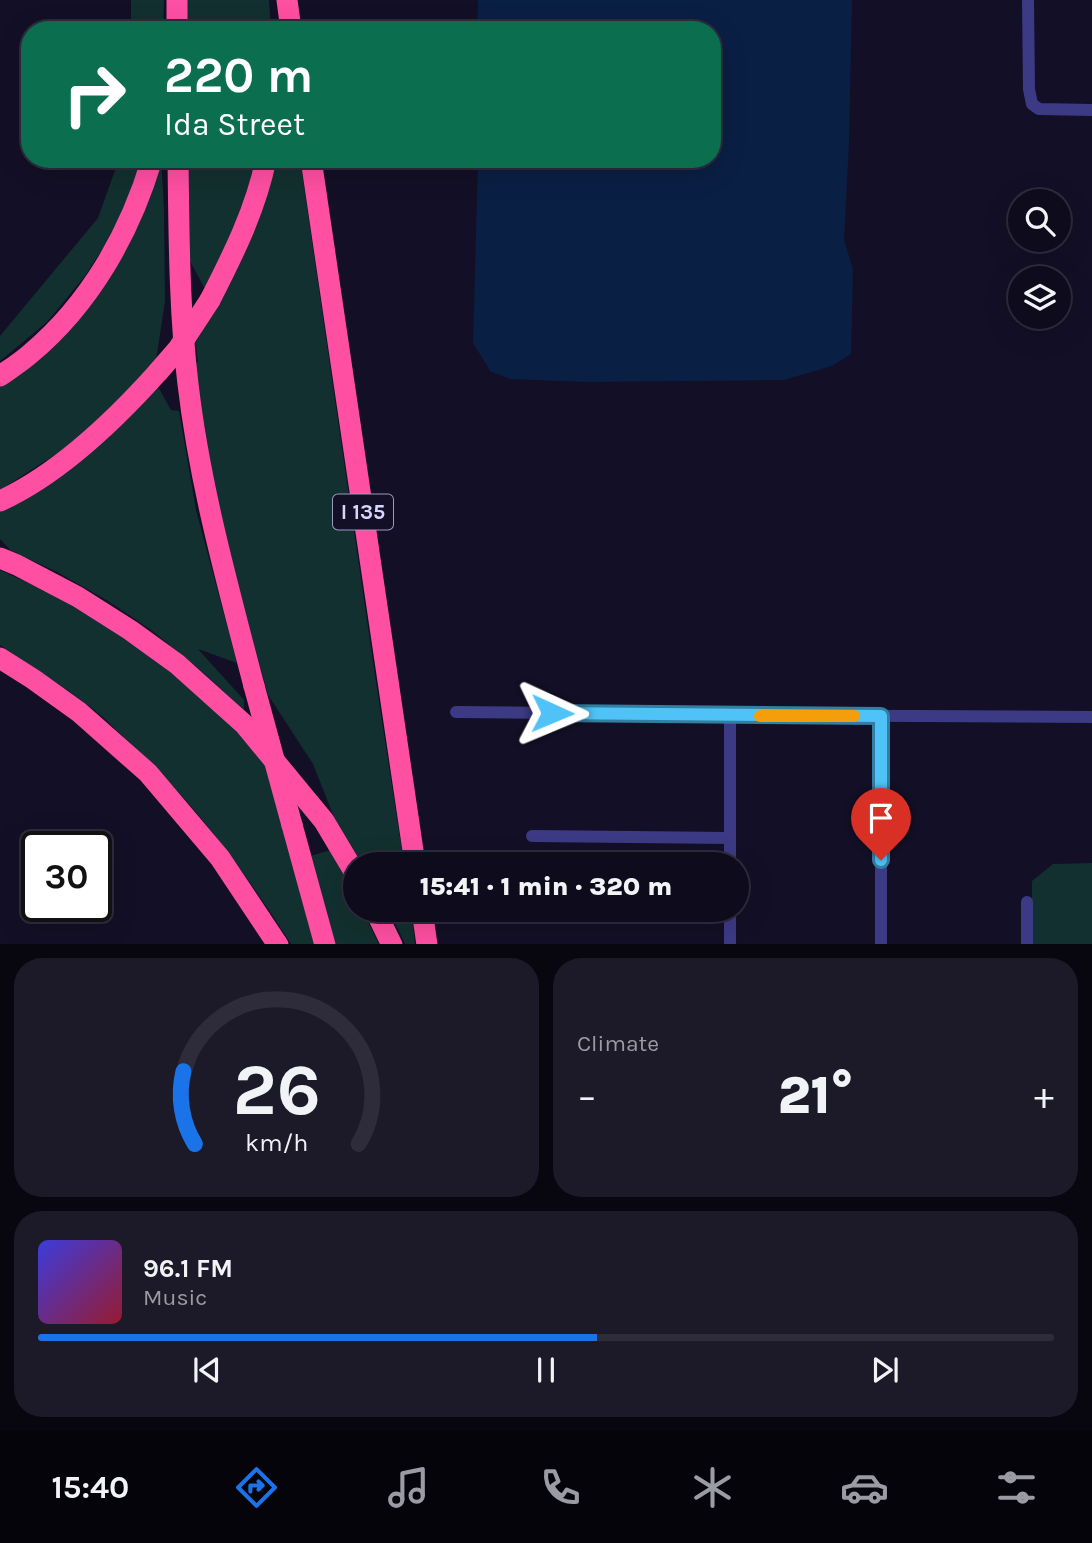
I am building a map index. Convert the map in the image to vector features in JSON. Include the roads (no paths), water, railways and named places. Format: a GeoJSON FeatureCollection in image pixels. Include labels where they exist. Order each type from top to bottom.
{"type":"FeatureCollection","features":[{"type":"Feature","properties":{"kind":"highway"},"geometry":{"type":"LineString","coordinates":[[277,0],[278,21]]}},
{"type":"Feature","properties":{"kind":"highway"},"geometry":{"type":"LineString","coordinates":[[287,0],[290,21]]}},
{"type":"Feature","properties":{"kind":"highway"},"geometry":{"type":"LineString","coordinates":[[176,21],[177,2]]}},
{"type":"Feature","properties":{"kind":"highway"},"geometry":{"type":"LineString","coordinates":[[0,376],[31,353],[69,316],[96,281],[120,242],[149,168]]}},
{"type":"Feature","properties":{"kind":"highway"},"geometry":{"type":"LineString","coordinates":[[178,168],[179,266],[188,383],[207,504],[325,944]]}},
{"type":"Feature","properties":{"kind":"highway"},"geometry":{"type":"LineString","coordinates":[[0,501],[44,476],[79,449],[114,419],[178,349],[211,300],[236,249],[263,168]]}},
{"type":"Feature","properties":{"kind":"highway","name":"I 135"},"geometry":{"type":"LineString","coordinates":[[312,168],[413,852]]}},
{"type":"Feature","properties":{"kind":"highway"},"geometry":{"type":"LineString","coordinates":[[0,558],[78,597],[177,664],[245,725],[324,821],[343,853]]}},
{"type":"Feature","properties":{"kind":"highway"},"geometry":{"type":"LineString","coordinates":[[0,658],[79,712],[148,774],[220,858],[278,944]]}},
{"type":"Feature","properties":{"kind":"highway"},"geometry":{"type":"LineString","coordinates":[[381,922],[392,944]]}},
{"type":"Feature","properties":{"kind":"highway"},"geometry":{"type":"LineString","coordinates":[[424,922],[427,944]]}},
{"type":"Feature","properties":{"kind":"street"},"geometry":{"type":"LineString","coordinates":[[1028,0],[1028,89],[1032,104],[1039,109],[1092,110]]}},
{"type":"Feature","properties":{"kind":"street"},"geometry":{"type":"LineString","coordinates":[[456,712],[1092,717]]}},
{"type":"Feature","properties":{"kind":"street"},"geometry":{"type":"LineString","coordinates":[[730,715],[730,852]]}},
{"type":"Feature","properties":{"kind":"street"},"geometry":{"type":"LineString","coordinates":[[881,716],[881,944]]}},
{"type":"Feature","properties":{"kind":"street"},"geometry":{"type":"LineString","coordinates":[[532,836],[730,838]]}},
{"type":"Feature","properties":{"kind":"street"},"geometry":{"type":"LineString","coordinates":[[1027,902],[1027,944]]}},
{"type":"Feature","properties":{"kind":"street"},"geometry":{"type":"LineString","coordinates":[[730,922],[730,944]]}},
{"type":"Feature","properties":{"kind":"water"},"geometry":{"type":"Polygon","coordinates":[[[478,0],[852,0],[844,240],[853,269],[851,354],[832,366],[784,380],[587,382],[511,379],[491,372],[473,343],[478,168],[721,168],[721,21],[477,21],[478,0]]]}}]}
